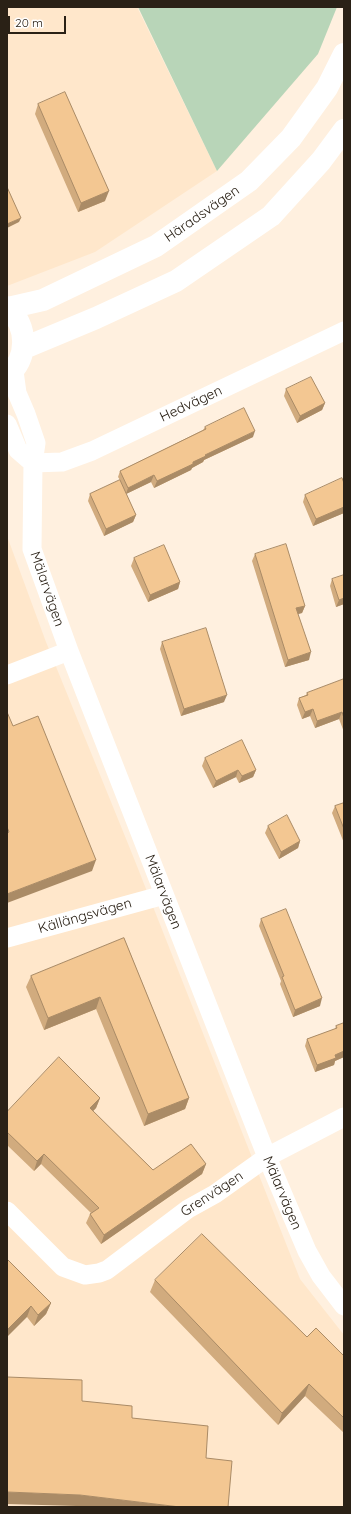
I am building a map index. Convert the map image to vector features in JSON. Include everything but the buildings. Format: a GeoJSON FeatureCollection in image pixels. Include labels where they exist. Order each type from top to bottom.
{"type":"FeatureCollection","features":[{"type":"Feature","properties":{"kind":"main road","name":"Häradsvägen"},"geometry":{"type":"LineString","coordinates":[[8,308],[43,300],[156,246],[249,182],[291,138],[327,88],[344,54]]}},
{"type":"Feature","properties":{"kind":"main road"},"geometry":{"type":"LineString","coordinates":[[24,348],[96,318],[176,281],[271,216],[321,161],[344,130]]}},
{"type":"Feature","properties":{"kind":"main road"},"geometry":{"type":"LineString","coordinates":[[8,308],[20,323],[24,348],[20,359],[10,374]]}},
{"type":"Feature","properties":{"kind":"street","name":"Hedvägen"},"geometry":{"type":"LineString","coordinates":[[33,463],[62,462],[92,451],[344,331]]}},
{"type":"Feature","properties":{"kind":"street","name":"Mälarvägen"},"geometry":{"type":"LineString","coordinates":[[10,374],[36,443],[33,463],[32,549],[69,651],[267,1157],[306,1251],[321,1276],[344,1306]]}},
{"type":"Feature","properties":{"kind":"street"},"geometry":{"type":"LineString","coordinates":[[7,424],[18,450],[33,463]]}},
{"type":"Feature","properties":{"kind":"street"},"geometry":{"type":"LineString","coordinates":[[7,675],[69,651]]}},
{"type":"Feature","properties":{"kind":"street","name":"Källängsvägen"},"geometry":{"type":"LineString","coordinates":[[7,938],[164,895]]}},
{"type":"Feature","properties":{"kind":"street","name":"Grenvägen"},"geometry":{"type":"LineString","coordinates":[[7,1211],[63,1267],[85,1275],[99,1273],[107,1270],[188,1208],[215,1194],[267,1157],[344,1117]]}},
{"type":"Feature","properties":{"kind":"shaded area"},"geometry":{"type":"Polygon","coordinates":[[[7,7],[137,7],[217,171],[95,252],[7,286],[7,7]]]}},
{"type":"Feature","properties":{"kind":"shaded area"},"geometry":{"type":"Polygon","coordinates":[[[7,536],[46,642],[133,856],[300,1279],[344,1335],[344,1507],[7,1507],[7,536]]]}},
{"type":"Feature","properties":{"kind":"green space"},"geometry":{"type":"Polygon","coordinates":[[[138,7],[337,7],[318,54],[217,171],[138,7]]]}}]}
